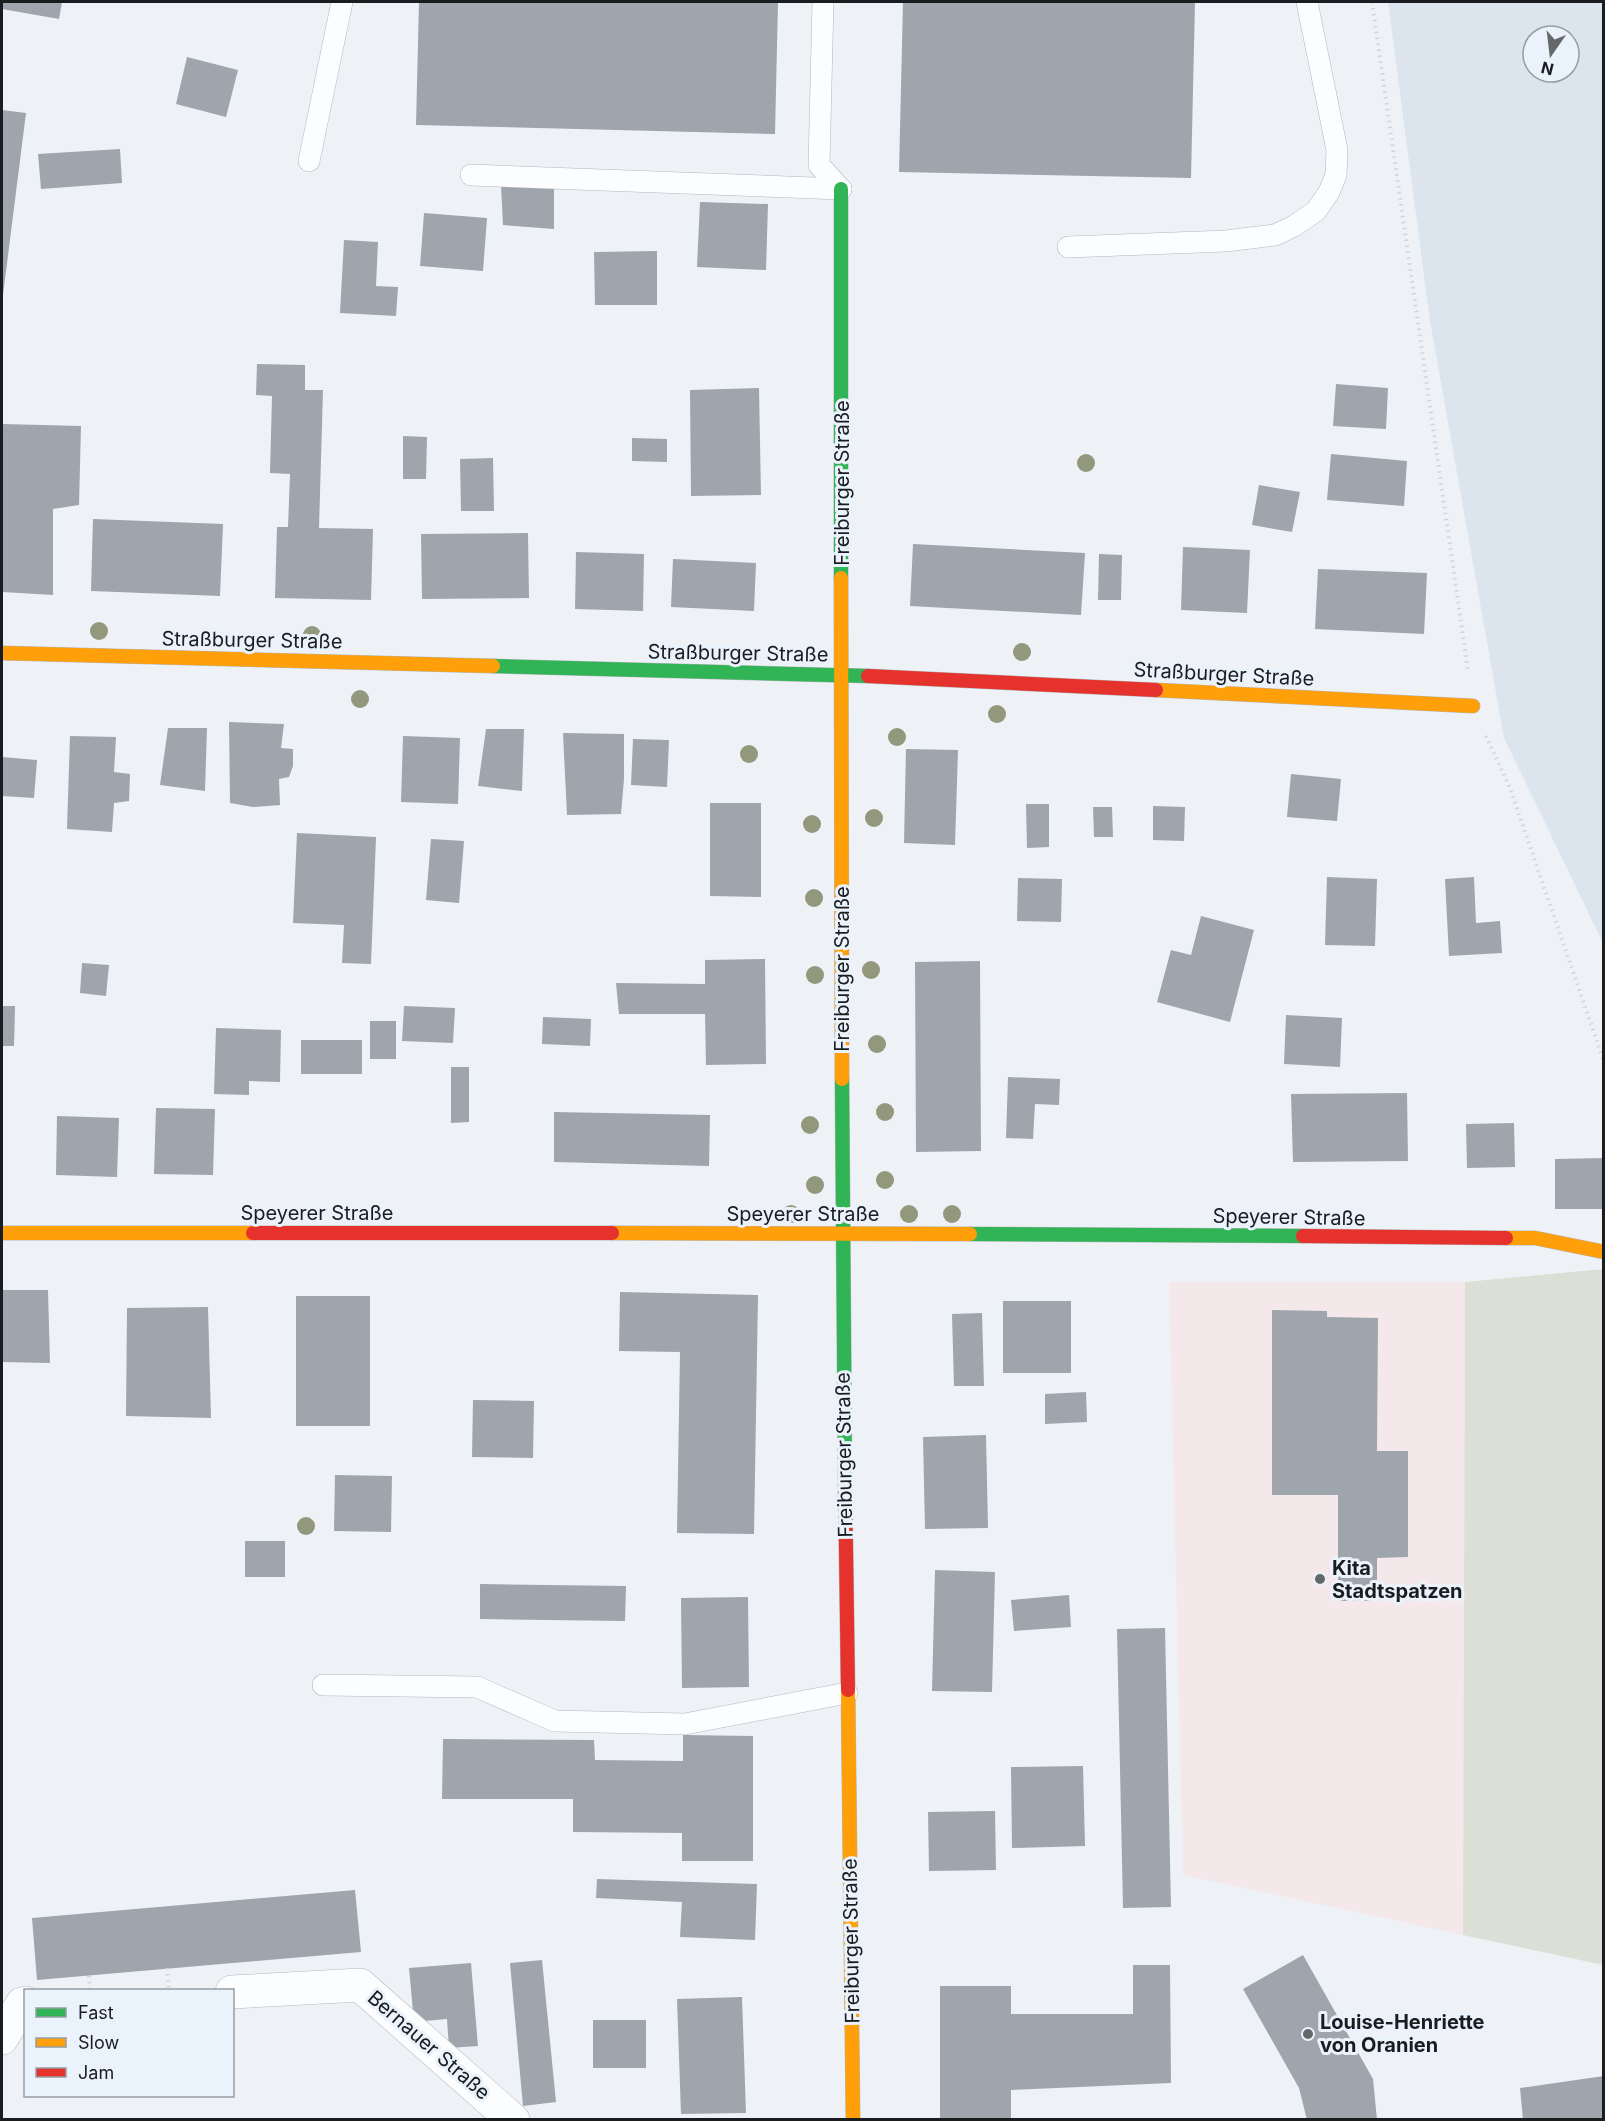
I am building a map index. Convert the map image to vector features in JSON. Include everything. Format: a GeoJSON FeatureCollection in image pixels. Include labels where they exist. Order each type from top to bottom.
{"type":"FeatureCollection","features":[{"type":"Feature","properties":{"kind":"street","name":"Freiburger Straße"},"geometry":{"type":"LineString","coordinates":[[841,189],[842,1234],[853,2120]]}},
{"type":"Feature","properties":{"kind":"street","name":"Straßburger Straße"},"geometry":{"type":"LineString","coordinates":[[2,653],[842,675],[1473,706]]}},
{"type":"Feature","properties":{"kind":"street","name":"Speyerer Straße"},"geometry":{"type":"LineString","coordinates":[[2,1233],[1535,1238],[1604,1252]]}},
{"type":"Feature","properties":{"kind":"street","name":"Bernauer Straße"},"geometry":{"type":"LineString","coordinates":[[234,1992],[360,1985],[513,2120]]}},
{"type":"Feature","properties":{"kind":"street"},"geometry":{"type":"LineString","coordinates":[[2,2038],[24,2004]]}},
{"type":"Feature","properties":{"kind":"lane"},"geometry":{"type":"LineString","coordinates":[[309,161],[342,2]]}},
{"type":"Feature","properties":{"kind":"lane"},"geometry":{"type":"LineString","coordinates":[[823,2],[819,165],[841,189]]}},
{"type":"Feature","properties":{"kind":"lane"},"geometry":{"type":"LineString","coordinates":[[1068,247],[1226,241],[1275,235],[1294,226],[1316,211],[1329,192],[1336,175],[1338,150],[1307,2]]}},
{"type":"Feature","properties":{"kind":"lane"},"geometry":{"type":"LineString","coordinates":[[471,175],[841,189]]}},
{"type":"Feature","properties":{"kind":"lane"},"geometry":{"type":"LineString","coordinates":[[323,1685],[477,1688],[555,1721],[673,1724],[685,1724],[847,1693]]}},
{"type":"Feature","properties":{"kind":"path"},"geometry":{"type":"LineString","coordinates":[[1372,2],[1473,706],[1510,788],[1604,1062]]}},
{"type":"Feature","properties":{"kind":"path"},"geometry":{"type":"LineString","coordinates":[[167,1968],[169,1989]]}},
{"type":"Feature","properties":{"kind":"path"},"geometry":{"type":"LineString","coordinates":[[89,1976],[90,1989]]}},
{"type":"Feature","properties":{"kind":"shaded area"},"geometry":{"type":"Polygon","coordinates":[[[1388,2],[1603,2],[1603,943],[1504,738],[1430,321],[1388,2]]]}},
{"type":"Feature","properties":{"kind":"shaded area"},"geometry":{"type":"Polygon","coordinates":[[[1604,1269],[1603,1965],[1463,1935],[1465,1282],[1604,1269]]]}},
{"type":"Feature","properties":{"kind":"shaded area","name":"Kita Stadtspatzen"},"geometry":{"type":"Polygon","coordinates":[[[1169,1282],[1465,1282],[1463,1935],[1183,1875],[1169,1282]]]}},
{"type":"Feature","properties":{"kind":"building"},"geometry":{"type":"Polygon","coordinates":[[[2,2],[62,2],[59,19],[2,9],[2,2]]]}},
{"type":"Feature","properties":{"kind":"building"},"geometry":{"type":"Polygon","coordinates":[[[419,2],[778,2],[775,134],[416,125],[419,2]]]}},
{"type":"Feature","properties":{"kind":"building"},"geometry":{"type":"Polygon","coordinates":[[[903,2],[1195,2],[1191,178],[899,172],[903,2]]]}},
{"type":"Feature","properties":{"kind":"building"},"geometry":{"type":"Polygon","coordinates":[[[187,57],[238,70],[226,117],[176,104],[187,57]]]}},
{"type":"Feature","properties":{"kind":"building"},"geometry":{"type":"Polygon","coordinates":[[[2,110],[26,113],[3,295],[2,295],[2,110]]]}},
{"type":"Feature","properties":{"kind":"building"},"geometry":{"type":"Polygon","coordinates":[[[120,149],[122,183],[41,189],[38,154],[120,149]]]}},
{"type":"Feature","properties":{"kind":"building"},"geometry":{"type":"Polygon","coordinates":[[[501,186],[554,188],[554,229],[503,225],[501,186]]]}},
{"type":"Feature","properties":{"kind":"building"},"geometry":{"type":"Polygon","coordinates":[[[700,202],[768,204],[766,270],[697,267],[700,202]]]}},
{"type":"Feature","properties":{"kind":"building"},"geometry":{"type":"Polygon","coordinates":[[[424,213],[487,218],[483,271],[420,266],[424,213]]]}},
{"type":"Feature","properties":{"kind":"building"},"geometry":{"type":"Polygon","coordinates":[[[344,240],[378,242],[376,286],[398,287],[396,316],[340,313],[344,240]]]}},
{"type":"Feature","properties":{"kind":"building"},"geometry":{"type":"Polygon","coordinates":[[[657,251],[657,305],[595,305],[594,252],[657,251]]]}},
{"type":"Feature","properties":{"kind":"building"},"geometry":{"type":"Polygon","coordinates":[[[257,364],[305,365],[305,390],[323,390],[319,528],[373,529],[371,600],[275,598],[277,527],[288,527],[290,474],[270,473],[272,396],[256,395],[257,364]]]}},
{"type":"Feature","properties":{"kind":"building"},"geometry":{"type":"Polygon","coordinates":[[[1336,384],[1388,388],[1386,429],[1333,426],[1336,384]]]}},
{"type":"Feature","properties":{"kind":"building"},"geometry":{"type":"Polygon","coordinates":[[[759,388],[761,495],[691,496],[690,390],[759,388]]]}},
{"type":"Feature","properties":{"kind":"building"},"geometry":{"type":"Polygon","coordinates":[[[2,424],[81,426],[79,505],[53,509],[53,595],[2,592],[2,424]]]}},
{"type":"Feature","properties":{"kind":"building"},"geometry":{"type":"Polygon","coordinates":[[[403,436],[427,437],[426,479],[403,479],[403,436]]]}},
{"type":"Feature","properties":{"kind":"building"},"geometry":{"type":"Polygon","coordinates":[[[632,438],[667,439],[667,462],[632,461],[632,438]]]}},
{"type":"Feature","properties":{"kind":"building"},"geometry":{"type":"Polygon","coordinates":[[[1331,454],[1407,461],[1404,506],[1327,500],[1331,454]]]}},
{"type":"Feature","properties":{"kind":"building"},"geometry":{"type":"Polygon","coordinates":[[[493,458],[494,511],[461,511],[460,459],[493,458]]]}},
{"type":"Feature","properties":{"kind":"building"},"geometry":{"type":"Polygon","coordinates":[[[1259,485],[1300,492],[1292,532],[1252,525],[1259,485]]]}},
{"type":"Feature","properties":{"kind":"building"},"geometry":{"type":"Polygon","coordinates":[[[93,519],[223,524],[220,596],[91,591],[93,519]]]}},
{"type":"Feature","properties":{"kind":"building"},"geometry":{"type":"Polygon","coordinates":[[[528,533],[529,598],[422,599],[421,534],[528,533]]]}},
{"type":"Feature","properties":{"kind":"building"},"geometry":{"type":"Polygon","coordinates":[[[913,544],[1085,553],[1081,615],[910,606],[913,544]]]}},
{"type":"Feature","properties":{"kind":"building"},"geometry":{"type":"Polygon","coordinates":[[[1183,547],[1250,550],[1247,613],[1181,610],[1183,547]]]}},
{"type":"Feature","properties":{"kind":"building"},"geometry":{"type":"Polygon","coordinates":[[[576,552],[644,554],[643,611],[575,609],[576,552]]]}},
{"type":"Feature","properties":{"kind":"building"},"geometry":{"type":"Polygon","coordinates":[[[1099,554],[1122,555],[1121,600],[1098,600],[1099,554]]]}},
{"type":"Feature","properties":{"kind":"building"},"geometry":{"type":"Polygon","coordinates":[[[673,559],[756,563],[754,611],[671,607],[673,559]]]}},
{"type":"Feature","properties":{"kind":"building"},"geometry":{"type":"Polygon","coordinates":[[[1318,569],[1427,573],[1424,634],[1315,629],[1318,569]]]}},
{"type":"Feature","properties":{"kind":"building"},"geometry":{"type":"Polygon","coordinates":[[[229,722],[284,724],[281,748],[293,749],[293,766],[289,777],[279,779],[280,805],[253,807],[230,803],[229,722]]]}},
{"type":"Feature","properties":{"kind":"building"},"geometry":{"type":"Polygon","coordinates":[[[168,728],[207,728],[205,791],[160,785],[168,728]]]}},
{"type":"Feature","properties":{"kind":"building"},"geometry":{"type":"Polygon","coordinates":[[[486,729],[524,729],[522,791],[478,786],[486,729]]]}},
{"type":"Feature","properties":{"kind":"building"},"geometry":{"type":"Polygon","coordinates":[[[563,733],[624,734],[621,814],[567,815],[563,733]]]}},
{"type":"Feature","properties":{"kind":"building"},"geometry":{"type":"Polygon","coordinates":[[[70,736],[116,737],[114,772],[130,774],[129,801],[114,803],[112,832],[67,829],[70,736]]]}},
{"type":"Feature","properties":{"kind":"building"},"geometry":{"type":"Polygon","coordinates":[[[403,736],[460,738],[458,804],[401,802],[403,736]]]}},
{"type":"Feature","properties":{"kind":"building"},"geometry":{"type":"Polygon","coordinates":[[[633,739],[669,740],[667,787],[631,785],[633,739]]]}},
{"type":"Feature","properties":{"kind":"building"},"geometry":{"type":"Polygon","coordinates":[[[906,749],[958,750],[955,845],[904,843],[906,749]]]}},
{"type":"Feature","properties":{"kind":"building"},"geometry":{"type":"Polygon","coordinates":[[[2,757],[37,760],[34,798],[2,796],[2,757]]]}},
{"type":"Feature","properties":{"kind":"building"},"geometry":{"type":"Polygon","coordinates":[[[1291,774],[1341,779],[1337,821],[1287,817],[1291,774]]]}},
{"type":"Feature","properties":{"kind":"building"},"geometry":{"type":"Polygon","coordinates":[[[710,803],[761,803],[761,897],[710,896],[710,803]]]}},
{"type":"Feature","properties":{"kind":"building"},"geometry":{"type":"Polygon","coordinates":[[[1026,804],[1049,804],[1049,847],[1027,848],[1026,804]]]}},
{"type":"Feature","properties":{"kind":"building"},"geometry":{"type":"Polygon","coordinates":[[[1153,806],[1185,807],[1184,841],[1153,840],[1153,806]]]}},
{"type":"Feature","properties":{"kind":"building"},"geometry":{"type":"Polygon","coordinates":[[[1093,807],[1112,807],[1113,837],[1094,837],[1093,807]]]}},
{"type":"Feature","properties":{"kind":"building"},"geometry":{"type":"Polygon","coordinates":[[[297,833],[376,837],[371,964],[342,963],[344,925],[293,923],[297,833]]]}},
{"type":"Feature","properties":{"kind":"building"},"geometry":{"type":"Polygon","coordinates":[[[431,839],[464,841],[459,903],[426,900],[431,839]]]}},
{"type":"Feature","properties":{"kind":"building"},"geometry":{"type":"Polygon","coordinates":[[[1327,877],[1377,879],[1375,946],[1325,945],[1327,877]]]}},
{"type":"Feature","properties":{"kind":"building"},"geometry":{"type":"Polygon","coordinates":[[[1474,877],[1476,923],[1500,921],[1502,953],[1449,956],[1445,879],[1474,877]]]}},
{"type":"Feature","properties":{"kind":"building"},"geometry":{"type":"Polygon","coordinates":[[[1018,878],[1062,879],[1061,922],[1017,921],[1018,878]]]}},
{"type":"Feature","properties":{"kind":"building"},"geometry":{"type":"Polygon","coordinates":[[[1201,916],[1254,930],[1230,1022],[1157,1002],[1171,950],[1191,955],[1201,916]]]}},
{"type":"Feature","properties":{"kind":"building"},"geometry":{"type":"Polygon","coordinates":[[[765,959],[766,1064],[706,1065],[705,1014],[619,1014],[616,983],[705,984],[705,960],[765,959]]]}},
{"type":"Feature","properties":{"kind":"building"},"geometry":{"type":"Polygon","coordinates":[[[980,961],[981,1151],[916,1152],[915,962],[980,961]]]}},
{"type":"Feature","properties":{"kind":"building"},"geometry":{"type":"Polygon","coordinates":[[[82,963],[109,965],[106,996],[80,993],[82,963]]]}},
{"type":"Feature","properties":{"kind":"building"},"geometry":{"type":"Polygon","coordinates":[[[2,1006],[15,1006],[14,1046],[2,1046],[2,1006]]]}},
{"type":"Feature","properties":{"kind":"building"},"geometry":{"type":"Polygon","coordinates":[[[404,1006],[455,1008],[453,1043],[402,1041],[404,1006]]]}},
{"type":"Feature","properties":{"kind":"building"},"geometry":{"type":"Polygon","coordinates":[[[1286,1015],[1342,1018],[1340,1067],[1284,1064],[1286,1015]]]}},
{"type":"Feature","properties":{"kind":"building"},"geometry":{"type":"Polygon","coordinates":[[[543,1017],[591,1019],[590,1046],[542,1044],[543,1017]]]}},
{"type":"Feature","properties":{"kind":"building"},"geometry":{"type":"Polygon","coordinates":[[[370,1021],[396,1021],[396,1059],[370,1059],[370,1021]]]}},
{"type":"Feature","properties":{"kind":"building"},"geometry":{"type":"Polygon","coordinates":[[[216,1028],[281,1030],[280,1082],[249,1081],[249,1095],[214,1094],[216,1028]]]}},
{"type":"Feature","properties":{"kind":"building"},"geometry":{"type":"Polygon","coordinates":[[[301,1040],[362,1040],[362,1074],[301,1074],[301,1040]]]}},
{"type":"Feature","properties":{"kind":"building"},"geometry":{"type":"Polygon","coordinates":[[[451,1067],[469,1067],[469,1122],[451,1123],[451,1067]]]}},
{"type":"Feature","properties":{"kind":"building"},"geometry":{"type":"Polygon","coordinates":[[[1008,1077],[1060,1079],[1059,1105],[1035,1104],[1033,1139],[1006,1138],[1008,1077]]]}},
{"type":"Feature","properties":{"kind":"building"},"geometry":{"type":"Polygon","coordinates":[[[1407,1093],[1408,1161],[1293,1162],[1291,1094],[1407,1093]]]}},
{"type":"Feature","properties":{"kind":"building"},"geometry":{"type":"Polygon","coordinates":[[[156,1108],[215,1109],[213,1175],[154,1174],[156,1108]]]}},
{"type":"Feature","properties":{"kind":"building"},"geometry":{"type":"Polygon","coordinates":[[[554,1112],[710,1115],[709,1166],[554,1162],[554,1112]]]}},
{"type":"Feature","properties":{"kind":"building"},"geometry":{"type":"Polygon","coordinates":[[[57,1116],[119,1118],[117,1177],[56,1175],[57,1116]]]}},
{"type":"Feature","properties":{"kind":"building"},"geometry":{"type":"Polygon","coordinates":[[[1514,1123],[1515,1167],[1467,1168],[1466,1124],[1514,1123]]]}},
{"type":"Feature","properties":{"kind":"building"},"geometry":{"type":"Polygon","coordinates":[[[1604,1158],[1604,1209],[1555,1209],[1555,1159],[1604,1158]]]}},
{"type":"Feature","properties":{"kind":"building"},"geometry":{"type":"Polygon","coordinates":[[[2,1290],[48,1290],[50,1363],[2,1362],[2,1290]]]}},
{"type":"Feature","properties":{"kind":"building"},"geometry":{"type":"Polygon","coordinates":[[[620,1292],[758,1295],[754,1534],[677,1533],[680,1352],[619,1351],[620,1292]]]}},
{"type":"Feature","properties":{"kind":"building"},"geometry":{"type":"Polygon","coordinates":[[[296,1296],[370,1296],[370,1426],[296,1426],[296,1296]]]}},
{"type":"Feature","properties":{"kind":"building"},"geometry":{"type":"Polygon","coordinates":[[[1003,1301],[1071,1301],[1071,1373],[1003,1373],[1003,1301]]]}},
{"type":"Feature","properties":{"kind":"building"},"geometry":{"type":"Polygon","coordinates":[[[208,1307],[211,1418],[126,1416],[127,1308],[208,1307]]]}},
{"type":"Feature","properties":{"kind":"building","name":"Kita Stadtspatzen"},"geometry":{"type":"Polygon","coordinates":[[[1272,1310],[1327,1311],[1327,1317],[1378,1318],[1377,1451],[1408,1451],[1408,1557],[1377,1558],[1377,1601],[1338,1601],[1338,1495],[1272,1495],[1272,1310]]]}},
{"type":"Feature","properties":{"kind":"building"},"geometry":{"type":"Polygon","coordinates":[[[982,1313],[984,1386],[954,1386],[952,1314],[982,1313]]]}},
{"type":"Feature","properties":{"kind":"building"},"geometry":{"type":"Polygon","coordinates":[[[1086,1392],[1087,1422],[1045,1424],[1045,1394],[1086,1392]]]}},
{"type":"Feature","properties":{"kind":"building"},"geometry":{"type":"Polygon","coordinates":[[[473,1400],[534,1401],[533,1458],[472,1457],[473,1400]]]}},
{"type":"Feature","properties":{"kind":"building"},"geometry":{"type":"Polygon","coordinates":[[[986,1435],[988,1528],[925,1529],[923,1437],[986,1435]]]}},
{"type":"Feature","properties":{"kind":"building"},"geometry":{"type":"Polygon","coordinates":[[[335,1475],[392,1476],[391,1532],[334,1531],[335,1475]]]}},
{"type":"Feature","properties":{"kind":"building"},"geometry":{"type":"Polygon","coordinates":[[[245,1541],[285,1541],[285,1577],[245,1577],[245,1541]]]}},
{"type":"Feature","properties":{"kind":"building"},"geometry":{"type":"Polygon","coordinates":[[[935,1570],[995,1572],[992,1692],[932,1691],[935,1570]]]}},
{"type":"Feature","properties":{"kind":"building"},"geometry":{"type":"Polygon","coordinates":[[[480,1584],[626,1586],[625,1621],[480,1619],[480,1584]]]}},
{"type":"Feature","properties":{"kind":"building"},"geometry":{"type":"Polygon","coordinates":[[[1069,1595],[1071,1627],[1014,1631],[1011,1600],[1069,1595]]]}},
{"type":"Feature","properties":{"kind":"building"},"geometry":{"type":"Polygon","coordinates":[[[748,1597],[749,1687],[682,1688],[681,1598],[748,1597]]]}},
{"type":"Feature","properties":{"kind":"building"},"geometry":{"type":"Polygon","coordinates":[[[1165,1628],[1171,1907],[1123,1908],[1117,1629],[1165,1628]]]}},
{"type":"Feature","properties":{"kind":"building"},"geometry":{"type":"Polygon","coordinates":[[[683,1735],[753,1736],[753,1861],[682,1861],[682,1833],[573,1832],[573,1799],[442,1799],[443,1739],[594,1740],[595,1760],[683,1761],[683,1735]]]}},
{"type":"Feature","properties":{"kind":"building"},"geometry":{"type":"Polygon","coordinates":[[[1083,1766],[1085,1846],[1012,1848],[1011,1767],[1083,1766]]]}},
{"type":"Feature","properties":{"kind":"building"},"geometry":{"type":"Polygon","coordinates":[[[995,1811],[996,1870],[929,1871],[928,1812],[995,1811]]]}},
{"type":"Feature","properties":{"kind":"building"},"geometry":{"type":"Polygon","coordinates":[[[597,1879],[757,1884],[755,1940],[680,1937],[682,1902],[596,1898],[597,1879]]]}},
{"type":"Feature","properties":{"kind":"building"},"geometry":{"type":"Polygon","coordinates":[[[355,1890],[361,1952],[37,1980],[32,1918],[355,1890]]]}},
{"type":"Feature","properties":{"kind":"building","name":"Louise-Henriette von Oranien"},"geometry":{"type":"Polygon","coordinates":[[[1303,1955],[1373,2079],[1377,2120],[1307,2120],[1299,2088],[1243,1989],[1303,1955]]]}},
{"type":"Feature","properties":{"kind":"building"},"geometry":{"type":"Polygon","coordinates":[[[542,1960],[556,2102],[523,2106],[510,1963],[542,1960]]]}},
{"type":"Feature","properties":{"kind":"building"},"geometry":{"type":"Polygon","coordinates":[[[471,1963],[478,2046],[449,2048],[447,2019],[414,2022],[409,1968],[471,1963]]]}},
{"type":"Feature","properties":{"kind":"building"},"geometry":{"type":"Polygon","coordinates":[[[1133,1965],[1170,1965],[1171,2083],[1011,2090],[1011,2120],[940,2120],[940,1986],[1011,1986],[1011,2014],[1133,2014],[1133,1965]]]}},
{"type":"Feature","properties":{"kind":"building"},"geometry":{"type":"Polygon","coordinates":[[[742,1997],[746,2113],[681,2114],[677,1999],[742,1997]]]}},
{"type":"Feature","properties":{"kind":"building"},"geometry":{"type":"Polygon","coordinates":[[[593,2020],[646,2020],[646,2068],[593,2068],[593,2020]]]}},
{"type":"Feature","properties":{"kind":"building","name":"Louise-Henriette von Oranien"},"geometry":{"type":"Polygon","coordinates":[[[1604,2076],[1604,2120],[1523,2120],[1520,2088],[1604,2076]]]}},
{"type":"Feature","properties":{"kind":"traffic: fast"},"geometry":{"type":"LineString","coordinates":[[841,189],[841,578]]}},
{"type":"Feature","properties":{"kind":"traffic: fast"},"geometry":{"type":"LineString","coordinates":[[493,666],[868,676]]}},
{"type":"Feature","properties":{"kind":"traffic: fast"},"geometry":{"type":"LineString","coordinates":[[842,1079],[845,1478]]}},
{"type":"Feature","properties":{"kind":"traffic: fast"},"geometry":{"type":"LineString","coordinates":[[970,1234],[1303,1236]]}},
{"type":"Feature","properties":{"kind":"traffic: slow"},"geometry":{"type":"LineString","coordinates":[[841,578],[842,1079]]}},
{"type":"Feature","properties":{"kind":"traffic: slow"},"geometry":{"type":"LineString","coordinates":[[2,653],[493,666]]}},
{"type":"Feature","properties":{"kind":"traffic: slow"},"geometry":{"type":"LineString","coordinates":[[1156,690],[1473,706]]}},
{"type":"Feature","properties":{"kind":"traffic: slow"},"geometry":{"type":"LineString","coordinates":[[2,1233],[253,1233]]}},
{"type":"Feature","properties":{"kind":"traffic: slow"},"geometry":{"type":"LineString","coordinates":[[612,1233],[970,1234]]}},
{"type":"Feature","properties":{"kind":"traffic: slow"},"geometry":{"type":"LineString","coordinates":[[1506,1238],[1535,1238],[1604,1252]]}},
{"type":"Feature","properties":{"kind":"traffic: slow"},"geometry":{"type":"LineString","coordinates":[[848,1690],[853,2120]]}},
{"type":"Feature","properties":{"kind":"traffic: jam"},"geometry":{"type":"LineString","coordinates":[[868,676],[1156,690]]}},
{"type":"Feature","properties":{"kind":"traffic: jam"},"geometry":{"type":"LineString","coordinates":[[253,1233],[612,1233]]}},
{"type":"Feature","properties":{"kind":"traffic: jam"},"geometry":{"type":"LineString","coordinates":[[1303,1236],[1506,1238]]}},
{"type":"Feature","properties":{"kind":"traffic: jam"},"geometry":{"type":"LineString","coordinates":[[845,1478],[848,1690]]}},
{"type":"Feature","properties":{"kind":"place","name":"Kita Stadtspatzen"},"geometry":{"type":"Point","coordinates":[1320,1579]}},
{"type":"Feature","properties":{"kind":"place","name":"Louise-Henriette von Oranien"},"geometry":{"type":"Point","coordinates":[1308,2034]}}]}
